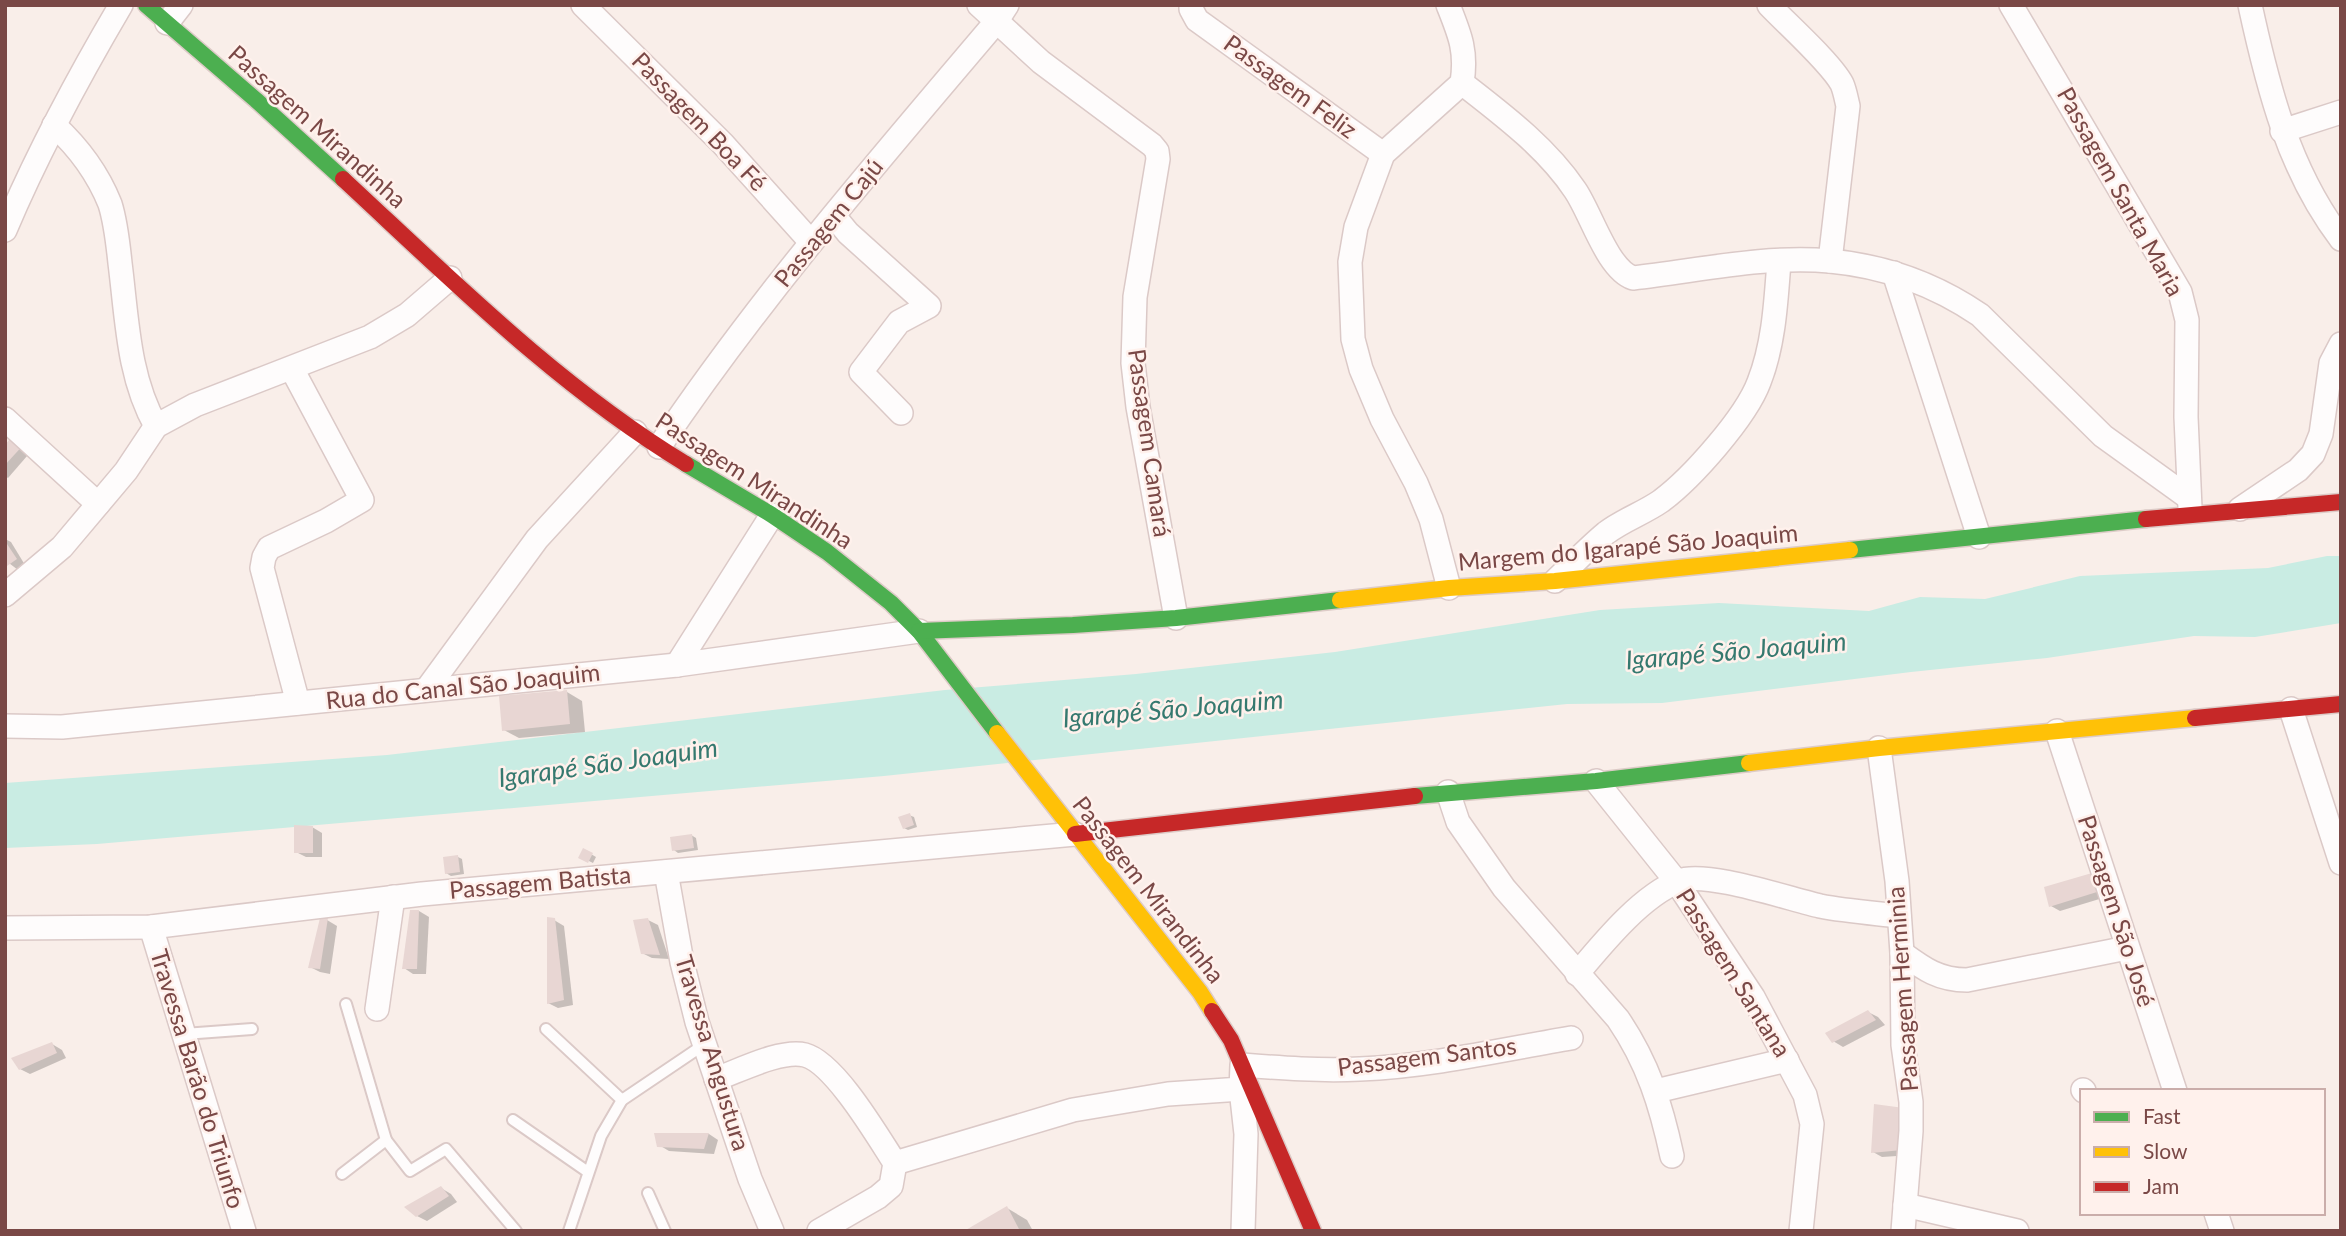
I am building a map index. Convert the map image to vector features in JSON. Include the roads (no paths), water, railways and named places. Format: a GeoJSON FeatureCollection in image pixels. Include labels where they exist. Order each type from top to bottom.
{"type":"FeatureCollection","features":[{"type":"Feature","properties":{"kind":"street"},"geometry":{"type":"LineString","coordinates":[[5,230],[26,180],[54,125],[121,5]]}},
{"type":"Feature","properties":{"kind":"street","name":"Passagem Mirandinha"},"geometry":{"type":"LineString","coordinates":[[146,5],[174,14],[256,100],[450,278],[584,395],[635,432],[772,515],[853,571],[924,637],[1200,992],[1231,1040],[1313,1231]]}},
{"type":"Feature","properties":{"kind":"street","name":"Passagem Boa Fé"},"geometry":{"type":"LineString","coordinates":[[583,5],[723,144],[811,242]]}},
{"type":"Feature","properties":{"kind":"street"},"geometry":{"type":"LineString","coordinates":[[979,5],[1002,14]]}},
{"type":"Feature","properties":{"kind":"street"},"geometry":{"type":"LineString","coordinates":[[1448,5],[1465,54],[1462,83],[1383,154],[1356,227],[1350,262],[1353,339],[1361,369],[1382,419],[1416,483],[1431,519],[1449,588]]}},
{"type":"Feature","properties":{"kind":"street"},"geometry":{"type":"LineString","coordinates":[[1769,5],[1841,82],[1846,94],[1848,106],[1830,261]]}},
{"type":"Feature","properties":{"kind":"street","name":"Passagem Santa Maria"},"geometry":{"type":"LineString","coordinates":[[2011,5],[2180,292],[2187,320],[2186,417],[2190,508]]}},
{"type":"Feature","properties":{"kind":"street"},"geometry":{"type":"LineString","coordinates":[[2250,5],[2282,131],[2322,214],[2341,239]]}},
{"type":"Feature","properties":{"kind":"street","name":"Passagem Feliz"},"geometry":{"type":"LineString","coordinates":[[1194,12],[1383,154]]}},
{"type":"Feature","properties":{"kind":"street","name":"Passagem Cajú"},"geometry":{"type":"LineString","coordinates":[[659,447],[732,343],[811,242],[1002,14]]}},
{"type":"Feature","properties":{"kind":"street","name":"Passagem Camará"},"geometry":{"type":"LineString","coordinates":[[1002,14],[1071,86],[1157,151],[1158,159],[1135,297],[1133,363],[1177,618]]}},
{"type":"Feature","properties":{"kind":"street"},"geometry":{"type":"LineString","coordinates":[[1462,83],[1510,120],[1557,166],[1576,191],[1615,264],[1626,276],[1633,278],[1779,261],[1830,261],[1894,273],[1933,288],[1959,301],[1980,316],[2102,436],[2190,508]]}},
{"type":"Feature","properties":{"kind":"street"},"geometry":{"type":"LineString","coordinates":[[2282,131],[2341,112]]}},
{"type":"Feature","properties":{"kind":"street"},"geometry":{"type":"LineString","coordinates":[[54,125],[74,143],[109,204],[117,233],[133,366],[156,426]]}},
{"type":"Feature","properties":{"kind":"street"},"geometry":{"type":"LineString","coordinates":[[834,216],[848,233],[929,306],[899,322],[861,372],[901,413]]}},
{"type":"Feature","properties":{"kind":"street"},"geometry":{"type":"LineString","coordinates":[[1555,581],[1608,532],[1660,502],[1681,484],[1746,406],[1759,382],[1771,332],[1779,261]]}},
{"type":"Feature","properties":{"kind":"street"},"geometry":{"type":"LineString","coordinates":[[1894,273],[1979,537]]}},
{"type":"Feature","properties":{"kind":"street"},"geometry":{"type":"LineString","coordinates":[[5,595],[62,547],[126,471],[156,426],[195,405],[292,369],[390,327],[418,307],[450,278]]}},
{"type":"Feature","properties":{"kind":"street"},"geometry":{"type":"LineString","coordinates":[[2237,511],[2298,470],[2313,454],[2321,434],[2331,363],[2341,344]]}},
{"type":"Feature","properties":{"kind":"street"},"geometry":{"type":"LineString","coordinates":[[292,369],[362,499],[360,503],[269,548],[261,563],[298,704]]}},
{"type":"Feature","properties":{"kind":"street"},"geometry":{"type":"LineString","coordinates":[[5,419],[98,504]]}},
{"type":"Feature","properties":{"kind":"street"},"geometry":{"type":"LineString","coordinates":[[427,689],[537,539],[635,432]]}},
{"type":"Feature","properties":{"kind":"street","name":"Margem do Igarapé São Joaquim"},"geometry":{"type":"LineString","coordinates":[[924,637],[1177,618],[1449,588],[1555,581],[2136,520],[2190,508],[2237,511],[2341,502]]}},
{"type":"Feature","properties":{"kind":"street"},"geometry":{"type":"LineString","coordinates":[[677,665],[772,515]]}},
{"type":"Feature","properties":{"kind":"street","name":"Rua do Canal São Joaquim"},"geometry":{"type":"LineString","coordinates":[[5,726],[62,727],[677,665],[924,637]]}},
{"type":"Feature","properties":{"kind":"street"},"geometry":{"type":"LineString","coordinates":[[1075,834],[1448,792],[1596,782],[1879,748],[2341,704]]}},
{"type":"Feature","properties":{"kind":"street"},"geometry":{"type":"LineString","coordinates":[[2291,709],[2341,863]]}},
{"type":"Feature","properties":{"kind":"street","name":"Passagem São José"},"geometry":{"type":"LineString","coordinates":[[2057,731],[2174,1089]]}},
{"type":"Feature","properties":{"kind":"street","name":"Passagem Herminia"},"geometry":{"type":"LineString","coordinates":[[1879,748],[1899,916],[1903,1045],[1911,1102],[1903,1231]]}},
{"type":"Feature","properties":{"kind":"street","name":"Passagem Santana"},"geometry":{"type":"LineString","coordinates":[[1596,782],[1676,881],[1753,997],[1805,1095],[1812,1124],[1801,1231]]}},
{"type":"Feature","properties":{"kind":"street"},"geometry":{"type":"LineString","coordinates":[[1448,792],[1458,822],[1473,846],[1526,915],[1629,1035],[1656,1091],[1672,1156]]}},
{"type":"Feature","properties":{"kind":"street","name":"Passagem Batista"},"geometry":{"type":"LineString","coordinates":[[5,928],[151,927],[393,897],[1075,834]]}},
{"type":"Feature","properties":{"kind":"street","name":"Travessa Angustura"},"geometry":{"type":"LineString","coordinates":[[666,872],[682,962],[705,1044],[769,1229]]}},
{"type":"Feature","properties":{"kind":"street"},"geometry":{"type":"LineString","coordinates":[[1577,974],[1639,907],[1676,881],[1688,878],[1705,879],[1822,906],[1899,916]]}},
{"type":"Feature","properties":{"kind":"street"},"geometry":{"type":"LineString","coordinates":[[377,1009],[393,897]]}},
{"type":"Feature","properties":{"kind":"street","name":"Travessa Barão do Triunfo"},"geometry":{"type":"LineString","coordinates":[[151,927],[244,1231]]}},
{"type":"Feature","properties":{"kind":"street"},"geometry":{"type":"LineString","coordinates":[[1902,953],[1937,975],[1950,980],[1967,980],[2127,948]]}},
{"type":"Feature","properties":{"kind":"street","name":"Passagem Santos"},"geometry":{"type":"LineString","coordinates":[[1242,1065],[1295,1069],[1360,1069],[1453,1059],[1571,1038]]}},
{"type":"Feature","properties":{"kind":"street"},"geometry":{"type":"LineString","coordinates":[[716,1079],[764,1061],[786,1055],[804,1055],[829,1070],[867,1121],[895,1163],[891,1186],[878,1197],[819,1231]]}},
{"type":"Feature","properties":{"kind":"street"},"geometry":{"type":"LineString","coordinates":[[1656,1091],[1787,1060]]}},
{"type":"Feature","properties":{"kind":"street"},"geometry":{"type":"LineString","coordinates":[[1242,1065],[1241,1088],[1247,1134],[1243,1231]]}},
{"type":"Feature","properties":{"kind":"street"},"geometry":{"type":"LineString","coordinates":[[895,1163],[1073,1110],[1168,1094],[1241,1088]]}},
{"type":"Feature","properties":{"kind":"street"},"geometry":{"type":"LineString","coordinates":[[1905,1205],[2017,1231]]}},
{"type":"Feature","properties":{"kind":"lane"},"geometry":{"type":"LineString","coordinates":[[346,1004],[386,1140],[410,1171],[446,1149],[516,1231]]}},
{"type":"Feature","properties":{"kind":"lane"},"geometry":{"type":"LineString","coordinates":[[184,1034],[252,1029]]}},
{"type":"Feature","properties":{"kind":"lane"},"geometry":{"type":"LineString","coordinates":[[546,1029],[622,1100]]}},
{"type":"Feature","properties":{"kind":"lane"},"geometry":{"type":"LineString","coordinates":[[569,1231],[601,1136],[622,1100],[705,1044]]}},
{"type":"Feature","properties":{"kind":"lane"},"geometry":{"type":"LineString","coordinates":[[513,1120],[588,1172]]}},
{"type":"Feature","properties":{"kind":"lane"},"geometry":{"type":"LineString","coordinates":[[342,1174],[386,1140]]}},
{"type":"Feature","properties":{"kind":"lane"},"geometry":{"type":"LineString","coordinates":[[648,1193],[665,1231]]}},
{"type":"Feature","properties":{"kind":"water","name":"Igarapé São Joaquim"},"geometry":{"type":"Polygon","coordinates":[[[2327,556],[2341,556],[2341,623],[2255,637],[2194,636],[2047,658],[1662,703],[1567,704],[884,776],[97,844],[5,848],[5,783],[387,755],[945,690],[1136,674],[1335,652],[1600,610],[1719,603],[1869,611],[1920,597],[1985,599],[2080,576],[2268,568],[2327,556]]]}}]}
